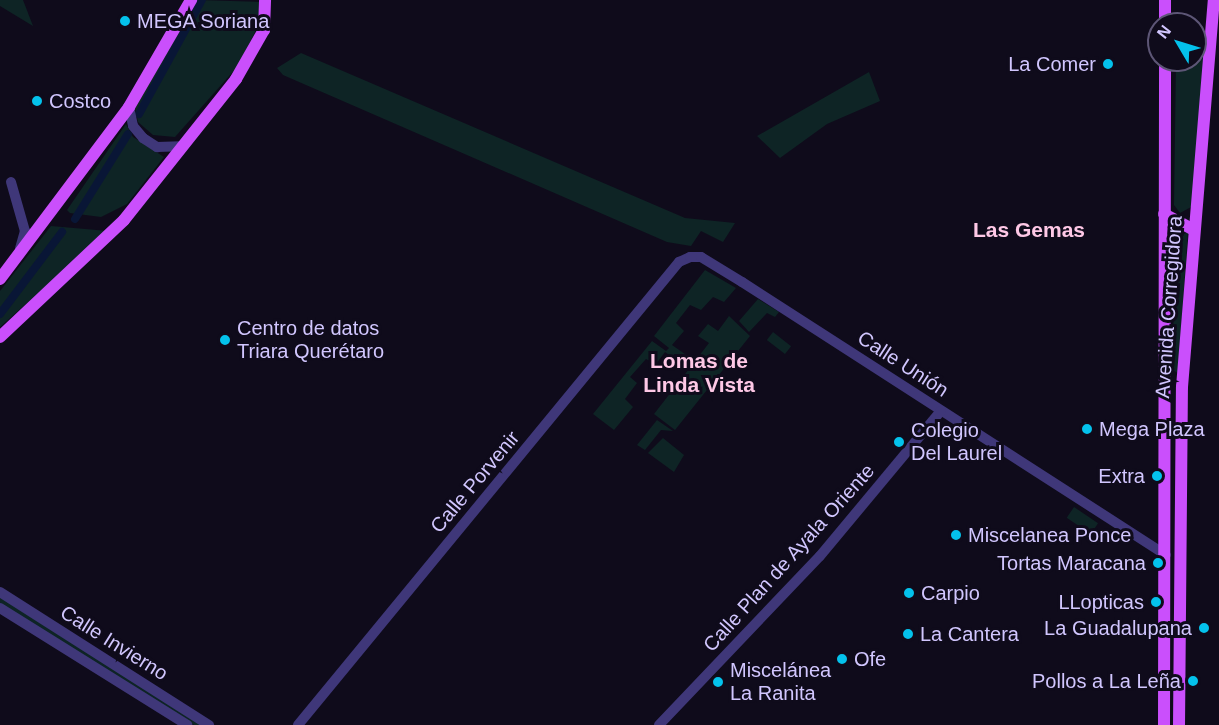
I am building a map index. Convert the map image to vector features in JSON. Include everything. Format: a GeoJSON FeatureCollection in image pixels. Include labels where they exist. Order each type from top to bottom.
{"type":"FeatureCollection","features":[{"type":"Feature","properties":{"kind":"main road"},"geometry":{"type":"LineString","coordinates":[[170,35],[184,0]]}},
{"type":"Feature","properties":{"kind":"main road"},"geometry":{"type":"LineString","coordinates":[[0,279],[20,248],[129,107],[191,0]]}},
{"type":"Feature","properties":{"kind":"main road"},"geometry":{"type":"LineString","coordinates":[[0,337],[26,309],[104,241],[236,79],[258,45],[264,30],[265,0]]}},
{"type":"Feature","properties":{"kind":"main road","name":"Avenida Corregidora"},"geometry":{"type":"LineString","coordinates":[[1179,725],[1182,387],[1215,0]]}},
{"type":"Feature","properties":{"kind":"main road","name":"Avenida Corregidora"},"geometry":{"type":"LineString","coordinates":[[1164,725],[1165,72]]}},
{"type":"Feature","properties":{"kind":"main road"},"geometry":{"type":"LineString","coordinates":[[1164,214],[1194,230]]}},
{"type":"Feature","properties":{"kind":"street"},"geometry":{"type":"LineString","coordinates":[[129,107],[133,126],[143,138],[157,147],[180,146]]}},
{"type":"Feature","properties":{"kind":"street"},"geometry":{"type":"LineString","coordinates":[[10,183],[25,231],[20,248]]}},
{"type":"Feature","properties":{"kind":"street","name":"Calle Unión"},"geometry":{"type":"LineString","coordinates":[[678,262],[701,257],[1166,555]]}},
{"type":"Feature","properties":{"kind":"street","name":"Calle Porvenir"},"geometry":{"type":"LineString","coordinates":[[298,725],[678,262]]}},
{"type":"Feature","properties":{"kind":"street","name":"Calle Plan de Ayala Oriente"},"geometry":{"type":"LineString","coordinates":[[659,725],[820,556],[941,411]]}},
{"type":"Feature","properties":{"kind":"street","name":"Calle Invierno"},"geometry":{"type":"LineString","coordinates":[[0,592],[209,725]]}},
{"type":"Feature","properties":{"kind":"street","name":"Calle Invierno"},"geometry":{"type":"LineString","coordinates":[[0,608],[187,725]]}},
{"type":"Feature","properties":{"kind":"green space"},"geometry":{"type":"Polygon","coordinates":[[[0,0],[23,0],[33,26],[0,6],[0,0]]]}},
{"type":"Feature","properties":{"kind":"green space"},"geometry":{"type":"Polygon","coordinates":[[[198,0],[260,2],[257,28],[238,66],[175,137],[153,135],[138,122],[135,108],[198,0]]]}},
{"type":"Feature","properties":{"kind":"green space"},"geometry":{"type":"Polygon","coordinates":[[[301,53],[685,218],[735,223],[723,242],[701,231],[691,246],[667,242],[283,75],[277,68],[301,53]]]}},
{"type":"Feature","properties":{"kind":"green space"},"geometry":{"type":"Polygon","coordinates":[[[869,72],[880,101],[827,124],[780,158],[757,136],[869,72]]]}},
{"type":"Feature","properties":{"kind":"green space"},"geometry":{"type":"Polygon","coordinates":[[[1176,72],[1203,72],[1193,206],[1180,213],[1174,205],[1176,72]]]}},
{"type":"Feature","properties":{"kind":"green space"},"geometry":{"type":"Polygon","coordinates":[[[126,124],[133,137],[164,157],[127,204],[101,217],[70,213],[67,210],[126,124]]]}},
{"type":"Feature","properties":{"kind":"green space"},"geometry":{"type":"Polygon","coordinates":[[[51,226],[108,231],[0,327],[0,291],[51,226]]]}},
{"type":"Feature","properties":{"kind":"green space"},"geometry":{"type":"Polygon","coordinates":[[[1188,232],[1178,373],[1172,370],[1176,238],[1188,232]]]}},
{"type":"Feature","properties":{"kind":"green space"},"geometry":{"type":"Polygon","coordinates":[[[705,270],[736,288],[724,302],[713,297],[701,310],[690,305],[676,323],[684,331],[672,345],[695,361],[709,343],[698,336],[708,324],[718,331],[729,316],[750,336],[675,430],[654,414],[689,369],[665,352],[656,364],[646,359],[630,377],[637,383],[625,399],[633,407],[614,430],[593,414],[652,341],[666,351],[669,348],[654,336],[705,270]]]}},
{"type":"Feature","properties":{"kind":"green space"},"geometry":{"type":"Polygon","coordinates":[[[758,299],[779,312],[775,317],[767,313],[749,332],[739,321],[758,299]]]}},
{"type":"Feature","properties":{"kind":"green space"},"geometry":{"type":"Polygon","coordinates":[[[773,332],[791,346],[785,354],[767,340],[773,332]]]}},
{"type":"Feature","properties":{"kind":"green space"},"geometry":{"type":"Polygon","coordinates":[[[657,420],[673,431],[661,430],[645,450],[637,445],[657,420]]]}},
{"type":"Feature","properties":{"kind":"green space"},"geometry":{"type":"Polygon","coordinates":[[[663,438],[684,455],[674,472],[648,453],[663,438]]]}},
{"type":"Feature","properties":{"kind":"green space"},"geometry":{"type":"Polygon","coordinates":[[[1074,507],[1098,523],[1091,534],[1067,518],[1074,507]]]}},
{"type":"Feature","properties":{"kind":"green space"},"geometry":{"type":"Polygon","coordinates":[[[0,592],[205,725],[194,725],[0,604],[0,592]]]}},
{"type":"Feature","properties":{"kind":"waterway"},"geometry":{"type":"LineString","coordinates":[[139,114],[202,0]]}},
{"type":"Feature","properties":{"kind":"waterway"},"geometry":{"type":"LineString","coordinates":[[75,219],[128,134]]}},
{"type":"Feature","properties":{"kind":"waterway"},"geometry":{"type":"LineString","coordinates":[[0,314],[62,232]]}},
{"type":"Feature","properties":{"kind":"place","name":"MEGA Soriana"},"geometry":{"type":"Point","coordinates":[125,21]}},
{"type":"Feature","properties":{"kind":"place","name":"La Comer"},"geometry":{"type":"Point","coordinates":[1108,64]}},
{"type":"Feature","properties":{"kind":"place","name":"Costco"},"geometry":{"type":"Point","coordinates":[37,101]}},
{"type":"Feature","properties":{"kind":"place","name":"Centro de datos Triara Querétaro"},"geometry":{"type":"Point","coordinates":[225,340]}},
{"type":"Feature","properties":{"kind":"place","name":"Mega Plaza"},"geometry":{"type":"Point","coordinates":[1087,429]}},
{"type":"Feature","properties":{"kind":"place","name":"Colegio Del Laurel"},"geometry":{"type":"Point","coordinates":[899,442]}},
{"type":"Feature","properties":{"kind":"place","name":"Extra"},"geometry":{"type":"Point","coordinates":[1157,476]}},
{"type":"Feature","properties":{"kind":"place","name":"Miscelanea Ponce"},"geometry":{"type":"Point","coordinates":[956,535]}},
{"type":"Feature","properties":{"kind":"place","name":"Tortas Maracana"},"geometry":{"type":"Point","coordinates":[1158,563]}},
{"type":"Feature","properties":{"kind":"place","name":"Carpio"},"geometry":{"type":"Point","coordinates":[909,593]}},
{"type":"Feature","properties":{"kind":"place","name":"LLopticas"},"geometry":{"type":"Point","coordinates":[1156,602]}},
{"type":"Feature","properties":{"kind":"place","name":"La Guadalupana"},"geometry":{"type":"Point","coordinates":[1204,628]}},
{"type":"Feature","properties":{"kind":"place","name":"La Cantera"},"geometry":{"type":"Point","coordinates":[908,634]}},
{"type":"Feature","properties":{"kind":"place","name":"Ofe"},"geometry":{"type":"Point","coordinates":[842,659]}},
{"type":"Feature","properties":{"kind":"place","name":"Pollos a La Leña"},"geometry":{"type":"Point","coordinates":[1193,681]}},
{"type":"Feature","properties":{"kind":"place","name":"Miscelánea La Ranita"},"geometry":{"type":"Point","coordinates":[718,682]}},
{"type":"Feature","properties":{"kind":"district","name":"Las Gemas"},"geometry":{"type":"Point","coordinates":[1029,230]}},
{"type":"Feature","properties":{"kind":"district","name":"Lomas de Linda Vista"},"geometry":{"type":"Point","coordinates":[699,373]}}]}
